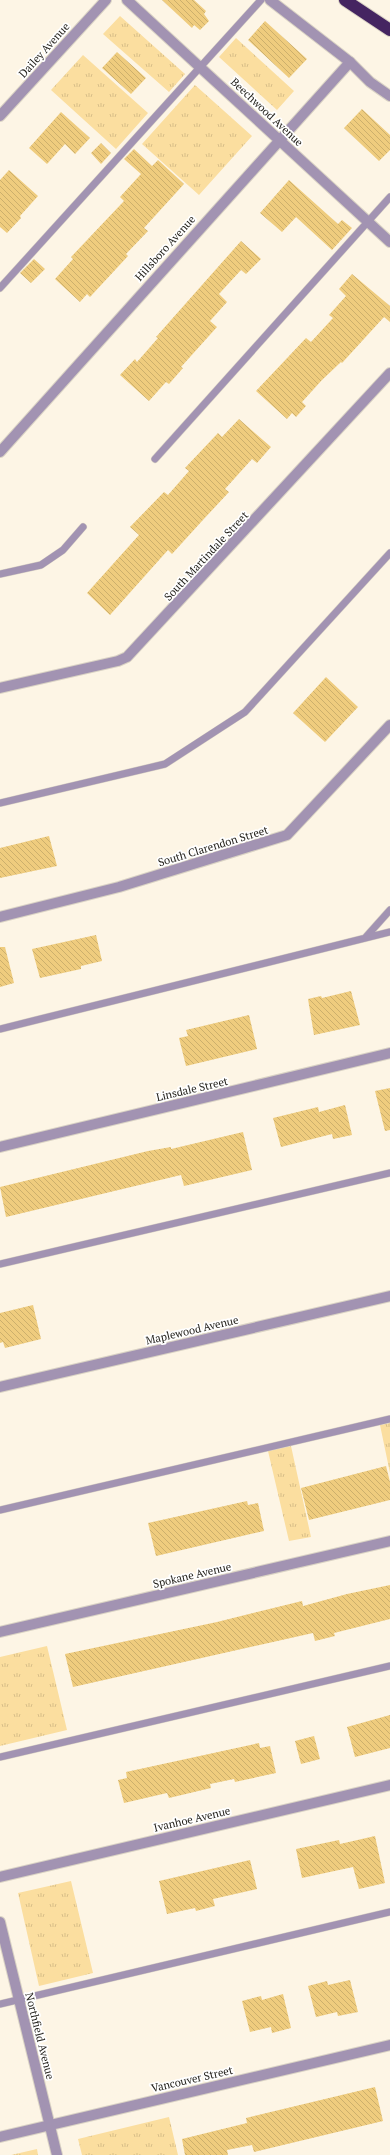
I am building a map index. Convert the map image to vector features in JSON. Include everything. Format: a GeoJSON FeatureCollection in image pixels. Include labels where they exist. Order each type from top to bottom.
{"type":"FeatureCollection","features":[{"type":"Feature","properties":{"kind":"highway"},"geometry":{"type":"LineString","coordinates":[[344,0],[390,30]]}},
{"type":"Feature","properties":{"kind":"street","name":"Dailey Avenue"},"geometry":{"type":"LineString","coordinates":[[0,116],[106,0]]}},
{"type":"Feature","properties":{"kind":"street","name":"Beechwood Avenue"},"geometry":{"type":"LineString","coordinates":[[127,0],[390,242]]}},
{"type":"Feature","properties":{"kind":"street"},"geometry":{"type":"LineString","coordinates":[[270,0],[350,62],[370,82],[390,96]]}},
{"type":"Feature","properties":{"kind":"street","name":"Hillsboro Avenue"},"geometry":{"type":"LineString","coordinates":[[0,452],[350,62]]}},
{"type":"Feature","properties":{"kind":"street","name":"South Martindale Street"},"geometry":{"type":"LineString","coordinates":[[0,688],[118,661],[128,657],[390,373]]}},
{"type":"Feature","properties":{"kind":"street","name":"South Clarendon Street"},"geometry":{"type":"LineString","coordinates":[[0,917],[119,887],[287,835],[390,725]]}},
{"type":"Feature","properties":{"kind":"street","name":"Linsdale Street"},"geometry":{"type":"LineString","coordinates":[[0,1147],[390,1053]]}},
{"type":"Feature","properties":{"kind":"street","name":"Maplewood Avenue"},"geometry":{"type":"LineString","coordinates":[[0,1387],[390,1296]]}},
{"type":"Feature","properties":{"kind":"street","name":"Spokane Avenue"},"geometry":{"type":"LineString","coordinates":[[0,1632],[390,1541]]}},
{"type":"Feature","properties":{"kind":"street","name":"Ivanhoe Avenue"},"geometry":{"type":"LineString","coordinates":[[0,1877],[390,1785]]}},
{"type":"Feature","properties":{"kind":"street","name":"Northfield Avenue"},"geometry":{"type":"LineString","coordinates":[[0,1922],[57,2155]]}},
{"type":"Feature","properties":{"kind":"street","name":"Vancouver Street"},"geometry":{"type":"LineString","coordinates":[[0,2137],[390,2045]]}},
{"type":"Feature","properties":{"kind":"lane"},"geometry":{"type":"LineString","coordinates":[[0,288],[201,68],[261,0]]}},
{"type":"Feature","properties":{"kind":"lane"},"geometry":{"type":"LineString","coordinates":[[155,459],[390,197]]}},
{"type":"Feature","properties":{"kind":"lane"},"geometry":{"type":"LineString","coordinates":[[0,574],[41,565],[63,550],[83,527]]}},
{"type":"Feature","properties":{"kind":"lane"},"geometry":{"type":"LineString","coordinates":[[0,803],[165,764],[245,712],[390,553]]}},
{"type":"Feature","properties":{"kind":"lane"},"geometry":{"type":"LineString","coordinates":[[365,938],[390,910]]}},
{"type":"Feature","properties":{"kind":"lane"},"geometry":{"type":"LineString","coordinates":[[0,1029],[390,932]]}},
{"type":"Feature","properties":{"kind":"lane"},"geometry":{"type":"LineString","coordinates":[[0,1264],[390,1173]]}},
{"type":"Feature","properties":{"kind":"lane"},"geometry":{"type":"LineString","coordinates":[[0,1510],[390,1419]]}},
{"type":"Feature","properties":{"kind":"lane"},"geometry":{"type":"LineString","coordinates":[[0,1757],[390,1666]]}},
{"type":"Feature","properties":{"kind":"lane"},"geometry":{"type":"LineString","coordinates":[[0,2004],[390,1912]]}},
{"type":"Feature","properties":{"kind":"green space"},"geometry":{"type":"Polygon","coordinates":[[[120,16],[185,74],[169,92],[103,34],[120,16]]]}},
{"type":"Feature","properties":{"kind":"green space"},"geometry":{"type":"Polygon","coordinates":[[[236,38],[294,91],[277,110],[219,57],[236,38]]]}},
{"type":"Feature","properties":{"kind":"green space"},"geometry":{"type":"Polygon","coordinates":[[[83,55],[148,113],[116,149],[51,90],[83,55]]]}},
{"type":"Feature","properties":{"kind":"green space"},"geometry":{"type":"Polygon","coordinates":[[[195,85],[252,136],[199,195],[142,144],[195,85]]]}},
{"type":"Feature","properties":{"kind":"green space"},"geometry":{"type":"Polygon","coordinates":[[[390,1423],[390,1473],[380,1425],[390,1423]]]}},
{"type":"Feature","properties":{"kind":"green space"},"geometry":{"type":"Polygon","coordinates":[[[291,1446],[311,1537],[289,1541],[268,1451],[291,1446]]]}},
{"type":"Feature","properties":{"kind":"green space"},"geometry":{"type":"Polygon","coordinates":[[[47,1646],[67,1730],[0,1746],[0,1657],[47,1646]]]}},
{"type":"Feature","properties":{"kind":"green space"},"geometry":{"type":"Polygon","coordinates":[[[71,1881],[93,1973],[39,1986],[18,1893],[71,1881]]]}},
{"type":"Feature","properties":{"kind":"green space"},"geometry":{"type":"Polygon","coordinates":[[[169,2117],[178,2155],[82,2155],[78,2139],[169,2117]]]}},
{"type":"Feature","properties":{"kind":"green space"},"geometry":{"type":"Polygon","coordinates":[[[37,2149],[38,2155],[11,2155],[37,2149]]]}},
{"type":"Feature","properties":{"kind":"building"},"geometry":{"type":"Polygon","coordinates":[[[162,0],[194,0],[206,11],[204,14],[209,21],[200,30],[194,25],[192,28],[162,0]]]}},
{"type":"Feature","properties":{"kind":"building"},"geometry":{"type":"Polygon","coordinates":[[[265,21],[307,59],[289,78],[248,40],[265,21]]]}},
{"type":"Feature","properties":{"kind":"building"},"geometry":{"type":"Polygon","coordinates":[[[117,52],[146,78],[131,94],[102,68],[117,52]]]}},
{"type":"Feature","properties":{"kind":"building"},"geometry":{"type":"Polygon","coordinates":[[[362,109],[390,135],[390,150],[379,161],[344,128],[362,109]]]}},
{"type":"Feature","properties":{"kind":"building"},"geometry":{"type":"Polygon","coordinates":[[[61,112],[90,138],[75,154],[65,144],[47,164],[29,148],[61,112]]]}},
{"type":"Feature","properties":{"kind":"building"},"geometry":{"type":"Polygon","coordinates":[[[101,143],[111,153],[101,164],[91,153],[101,143]]]}},
{"type":"Feature","properties":{"kind":"building"},"geometry":{"type":"Polygon","coordinates":[[[134,149],[152,166],[158,160],[184,184],[144,228],[148,231],[126,254],[128,256],[90,297],[87,294],[80,302],[55,279],[73,259],[71,257],[124,201],[120,197],[141,174],[124,159],[134,149]]]}},
{"type":"Feature","properties":{"kind":"building"},"geometry":{"type":"Polygon","coordinates":[[[9,170],[38,196],[7,233],[0,227],[0,180],[9,170]]]}},
{"type":"Feature","properties":{"kind":"building"},"geometry":{"type":"Polygon","coordinates":[[[289,180],[338,224],[342,220],[352,228],[332,250],[296,217],[282,232],[260,213],[289,180]]]}},
{"type":"Feature","properties":{"kind":"building"},"geometry":{"type":"Polygon","coordinates":[[[241,241],[261,259],[246,274],[241,270],[219,294],[227,302],[210,321],[217,327],[181,367],[183,368],[169,384],[166,382],[149,401],[120,375],[135,359],[137,362],[158,338],[156,337],[241,241]]]}},
{"type":"Feature","properties":{"kind":"building"},"geometry":{"type":"Polygon","coordinates":[[[34,259],[45,269],[31,283],[20,273],[34,259]]]}},
{"type":"Feature","properties":{"kind":"building"},"geometry":{"type":"Polygon","coordinates":[[[352,274],[390,306],[390,322],[384,317],[342,363],[341,362],[322,380],[302,402],[306,406],[296,417],[292,413],[287,419],[256,391],[306,338],[311,342],[333,318],[329,315],[346,296],[339,289],[352,274]]]}},
{"type":"Feature","properties":{"kind":"building"},"geometry":{"type":"Polygon","coordinates":[[[239,419],[271,447],[257,463],[252,459],[225,489],[229,492],[172,554],[168,550],[110,615],[87,593],[139,535],[130,527],[164,492],[168,495],[189,471],[185,468],[218,433],[222,437],[239,419]]]}},
{"type":"Feature","properties":{"kind":"building"},"geometry":{"type":"Polygon","coordinates":[[[326,677],[358,707],[325,742],[293,713],[326,677]]]}},
{"type":"Feature","properties":{"kind":"building"},"geometry":{"type":"Polygon","coordinates":[[[49,836],[57,866],[0,878],[0,848],[49,836]]]}},
{"type":"Feature","properties":{"kind":"building"},"geometry":{"type":"Polygon","coordinates":[[[96,935],[102,961],[81,966],[81,969],[40,978],[32,949],[96,935]]]}},
{"type":"Feature","properties":{"kind":"building"},"geometry":{"type":"Polygon","coordinates":[[[0,947],[5,947],[14,983],[0,987],[0,947]]]}},
{"type":"Feature","properties":{"kind":"building"},"geometry":{"type":"Polygon","coordinates":[[[351,991],[360,1025],[314,1035],[308,999],[321,996],[322,998],[351,991]]]}},
{"type":"Feature","properties":{"kind":"building"},"geometry":{"type":"Polygon","coordinates":[[[249,1015],[257,1049],[186,1066],[179,1038],[188,1036],[186,1030],[249,1015]]]}},
{"type":"Feature","properties":{"kind":"building"},"geometry":{"type":"Polygon","coordinates":[[[390,1088],[390,1130],[385,1131],[375,1091],[390,1088]]]}},
{"type":"Feature","properties":{"kind":"building"},"geometry":{"type":"Polygon","coordinates":[[[345,1105],[352,1135],[333,1139],[332,1134],[281,1147],[273,1118],[318,1107],[319,1112],[345,1105]]]}},
{"type":"Feature","properties":{"kind":"building"},"geometry":{"type":"Polygon","coordinates":[[[243,1132],[252,1170],[184,1186],[181,1175],[6,1217],[0,1187],[148,1151],[171,1147],[171,1149],[243,1132]]]}},
{"type":"Feature","properties":{"kind":"building"},"geometry":{"type":"Polygon","coordinates":[[[33,1305],[41,1339],[5,1348],[3,1342],[0,1343],[0,1313],[33,1305]]]}},
{"type":"Feature","properties":{"kind":"building"},"geometry":{"type":"Polygon","coordinates":[[[386,1466],[390,1482],[390,1500],[309,1520],[301,1488],[386,1466]]]}},
{"type":"Feature","properties":{"kind":"building"},"geometry":{"type":"Polygon","coordinates":[[[247,1501],[248,1505],[258,1503],[264,1531],[156,1556],[148,1523],[247,1501]]]}},
{"type":"Feature","properties":{"kind":"building"},"geometry":{"type":"Polygon","coordinates":[[[390,1585],[390,1619],[334,1633],[335,1636],[315,1641],[313,1633],[73,1687],[65,1654],[217,1622],[302,1601],[303,1606],[347,1594],[390,1585]]]}},
{"type":"Feature","properties":{"kind":"building"},"geometry":{"type":"Polygon","coordinates":[[[390,1715],[390,1748],[355,1757],[347,1727],[390,1715]]]}},
{"type":"Feature","properties":{"kind":"building"},"geometry":{"type":"Polygon","coordinates":[[[314,1736],[320,1759],[301,1764],[295,1741],[314,1736]]]}},
{"type":"Feature","properties":{"kind":"building"},"geometry":{"type":"Polygon","coordinates":[[[259,1743],[260,1748],[270,1746],[276,1773],[235,1782],[234,1779],[210,1784],[211,1788],[169,1798],[167,1793],[124,1803],[118,1780],[127,1778],[126,1772],[259,1743]]]}},
{"type":"Feature","properties":{"kind":"building"},"geometry":{"type":"Polygon","coordinates":[[[375,1836],[385,1883],[359,1889],[353,1867],[302,1878],[296,1849],[339,1840],[340,1844],[375,1836]]]}},
{"type":"Feature","properties":{"kind":"building"},"geometry":{"type":"Polygon","coordinates":[[[250,1860],[257,1889],[213,1899],[215,1906],[196,1911],[195,1908],[167,1914],[159,1881],[250,1860]]]}},
{"type":"Feature","properties":{"kind":"building"},"geometry":{"type":"Polygon","coordinates":[[[350,1980],[358,2012],[338,2016],[337,2012],[316,2017],[308,1986],[327,1981],[328,1985],[350,1980]]]}},
{"type":"Feature","properties":{"kind":"building"},"geometry":{"type":"Polygon","coordinates":[[[283,1994],[291,2028],[272,2033],[271,2027],[250,2032],[242,2001],[261,1996],[262,2000],[283,1994]]]}},
{"type":"Feature","properties":{"kind":"building"},"geometry":{"type":"Polygon","coordinates":[[[375,2087],[383,2121],[254,2152],[252,2145],[227,2150],[228,2155],[185,2155],[182,2139],[247,2123],[246,2118],[375,2087]]]}}]}
